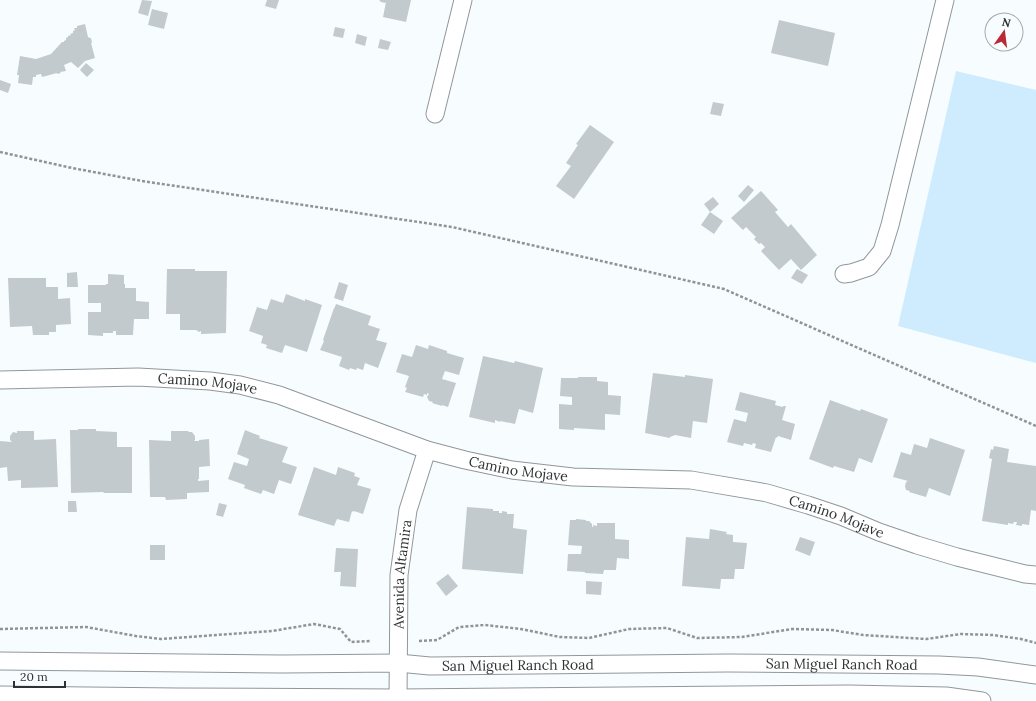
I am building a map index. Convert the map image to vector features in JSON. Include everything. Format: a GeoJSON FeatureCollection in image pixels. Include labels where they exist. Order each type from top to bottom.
{"type":"FeatureCollection","features":[{"type":"Feature","properties":{"kind":"street"},"geometry":{"type":"LineString","coordinates":[[435,114],[463,0]]}},
{"type":"Feature","properties":{"kind":"street"},"geometry":{"type":"LineString","coordinates":[[844,274],[869,267],[882,251],[892,217],[945,0]]}},
{"type":"Feature","properties":{"kind":"street","name":"Camino Mojave"},"geometry":{"type":"LineString","coordinates":[[0,380],[138,377],[203,380],[240,385],[279,394],[427,450],[465,460],[524,472],[573,477],[692,480],[767,493],[821,509],[917,545],[957,557],[1025,574],[1036,575]]}},
{"type":"Feature","properties":{"kind":"street","name":"Avenida Altamira"},"geometry":{"type":"LineString","coordinates":[[398,699],[399,575],[408,510],[427,450]]}},
{"type":"Feature","properties":{"kind":"street","name":"San Miguel Ranch Road"},"geometry":{"type":"LineString","coordinates":[[0,661],[282,664],[398,663],[430,666],[728,663],[939,665],[978,667],[1036,675]]}},
{"type":"Feature","properties":{"kind":"street"},"geometry":{"type":"LineString","coordinates":[[0,695],[398,699],[849,694],[946,696],[982,701]]}},
{"type":"Feature","properties":{"kind":"path"},"geometry":{"type":"LineString","coordinates":[[0,152],[72,168],[142,181],[452,227],[724,289],[1036,426]]}},
{"type":"Feature","properties":{"kind":"path"},"geometry":{"type":"LineString","coordinates":[[0,629],[86,627],[161,639],[272,631],[314,624],[340,629],[351,642],[372,641]]}},
{"type":"Feature","properties":{"kind":"path"},"geometry":{"type":"LineString","coordinates":[[419,641],[438,640],[459,627],[485,625],[520,629],[560,637],[590,638],[629,629],[667,628],[697,638],[742,637],[792,629],[832,630],[863,635],[926,639],[961,634],[993,635],[1036,643]]}},
{"type":"Feature","properties":{"kind":"shaded area"},"geometry":{"type":"Polygon","coordinates":[[[956,71],[1036,90],[1036,363],[898,326],[956,71]]]}},
{"type":"Feature","properties":{"kind":"building"},"geometry":{"type":"Polygon","coordinates":[[[142,0],[152,1],[148,16],[138,13],[142,0]]]}},
{"type":"Feature","properties":{"kind":"building"},"geometry":{"type":"Polygon","coordinates":[[[267,0],[279,0],[276,9],[265,6],[267,0]]]}},
{"type":"Feature","properties":{"kind":"building"},"geometry":{"type":"Polygon","coordinates":[[[379,0],[411,0],[406,22],[383,17],[386,2],[381,2],[379,0]]]}},
{"type":"Feature","properties":{"kind":"building"},"geometry":{"type":"Polygon","coordinates":[[[152,9],[168,13],[164,29],[148,25],[152,9]]]}},
{"type":"Feature","properties":{"kind":"building"},"geometry":{"type":"Polygon","coordinates":[[[779,20],[835,33],[828,66],[771,53],[779,20]]]}},
{"type":"Feature","properties":{"kind":"building"},"geometry":{"type":"Polygon","coordinates":[[[85,24],[88,37],[91,38],[95,58],[85,61],[78,68],[71,62],[64,65],[66,71],[60,72],[61,73],[42,77],[41,74],[36,75],[36,77],[33,77],[32,85],[18,83],[19,75],[17,75],[20,56],[36,59],[51,54],[62,42],[66,40],[68,36],[71,35],[70,34],[73,33],[75,30],[74,28],[85,24]]]}},
{"type":"Feature","properties":{"kind":"building"},"geometry":{"type":"Polygon","coordinates":[[[335,27],[345,29],[343,38],[333,36],[335,27]]]}},
{"type":"Feature","properties":{"kind":"building"},"geometry":{"type":"Polygon","coordinates":[[[357,34],[367,37],[365,46],[355,43],[357,34]]]}},
{"type":"Feature","properties":{"kind":"building"},"geometry":{"type":"Polygon","coordinates":[[[380,39],[391,42],[388,50],[378,48],[380,39]]]}},
{"type":"Feature","properties":{"kind":"building"},"geometry":{"type":"Polygon","coordinates":[[[86,63],[94,70],[87,77],[80,70],[86,63]]]}},
{"type":"Feature","properties":{"kind":"building"},"geometry":{"type":"Polygon","coordinates":[[[0,80],[11,84],[8,93],[0,90],[0,80]]]}},
{"type":"Feature","properties":{"kind":"building"},"geometry":{"type":"Polygon","coordinates":[[[713,102],[724,104],[721,116],[710,114],[713,102]]]}},
{"type":"Feature","properties":{"kind":"building"},"geometry":{"type":"Polygon","coordinates":[[[590,125],[614,142],[574,199],[556,186],[571,166],[566,163],[578,145],[576,144],[590,125]]]}},
{"type":"Feature","properties":{"kind":"building"},"geometry":{"type":"Polygon","coordinates":[[[748,185],[754,190],[744,202],[738,196],[748,185]]]}},
{"type":"Feature","properties":{"kind":"building"},"geometry":{"type":"Polygon","coordinates":[[[761,191],[778,210],[775,212],[788,227],[791,224],[817,255],[801,270],[791,259],[779,270],[761,251],[765,247],[754,239],[756,237],[746,227],[743,230],[731,218],[761,191]]]}},
{"type":"Feature","properties":{"kind":"building"},"geometry":{"type":"Polygon","coordinates":[[[713,197],[719,204],[710,212],[704,204],[713,197]]]}},
{"type":"Feature","properties":{"kind":"building"},"geometry":{"type":"Polygon","coordinates":[[[710,212],[723,221],[714,234],[701,225],[710,212]]]}},
{"type":"Feature","properties":{"kind":"building"},"geometry":{"type":"Polygon","coordinates":[[[167,269],[227,271],[226,333],[201,334],[201,331],[199,332],[196,330],[180,330],[180,314],[166,314],[167,269]]]}},
{"type":"Feature","properties":{"kind":"building"},"geometry":{"type":"Polygon","coordinates":[[[797,269],[808,275],[802,284],[791,278],[797,269]]]}},
{"type":"Feature","properties":{"kind":"building"},"geometry":{"type":"Polygon","coordinates":[[[77,272],[78,287],[67,287],[67,273],[77,272]]]}},
{"type":"Feature","properties":{"kind":"building"},"geometry":{"type":"Polygon","coordinates":[[[108,274],[124,275],[125,288],[136,288],[136,301],[149,302],[149,319],[134,319],[133,335],[116,335],[116,331],[113,331],[113,333],[103,333],[103,336],[88,335],[88,312],[101,312],[101,303],[88,303],[88,285],[108,284],[108,274]]]}},
{"type":"Feature","properties":{"kind":"building"},"geometry":{"type":"Polygon","coordinates":[[[8,278],[46,278],[46,287],[58,287],[58,299],[70,298],[71,324],[56,325],[56,332],[49,332],[49,335],[33,335],[32,326],[10,327],[8,278]]]}},
{"type":"Feature","properties":{"kind":"building"},"geometry":{"type":"Polygon","coordinates":[[[339,282],[348,285],[343,301],[334,298],[339,282]]]}},
{"type":"Feature","properties":{"kind":"building"},"geometry":{"type":"Polygon","coordinates":[[[286,294],[322,305],[307,352],[285,345],[282,353],[266,348],[267,345],[261,343],[263,336],[249,331],[257,307],[267,310],[271,299],[283,303],[286,294]]]}},
{"type":"Feature","properties":{"kind":"building"},"geometry":{"type":"Polygon","coordinates":[[[336,304],[371,316],[368,325],[380,329],[376,340],[387,343],[378,368],[365,363],[363,370],[350,368],[349,370],[339,366],[342,357],[320,350],[336,304]]]}},
{"type":"Feature","properties":{"kind":"building"},"geometry":{"type":"Polygon","coordinates":[[[416,345],[428,349],[429,345],[447,351],[447,353],[464,358],[459,375],[445,371],[442,379],[456,383],[448,407],[429,401],[427,397],[429,394],[427,393],[427,395],[424,394],[423,397],[405,392],[407,388],[405,387],[409,376],[396,372],[402,354],[412,357],[416,345]]]}},
{"type":"Feature","properties":{"kind":"building"},"geometry":{"type":"Polygon","coordinates":[[[483,356],[514,363],[515,361],[543,368],[533,413],[519,409],[515,424],[495,420],[495,423],[469,417],[483,356]]]}},
{"type":"Feature","properties":{"kind":"building"},"geometry":{"type":"Polygon","coordinates":[[[653,373],[713,379],[707,423],[693,421],[691,438],[675,435],[670,438],[645,433],[653,373]]]}},
{"type":"Feature","properties":{"kind":"building"},"geometry":{"type":"Polygon","coordinates":[[[597,377],[597,381],[608,382],[608,395],[621,396],[620,415],[605,414],[605,430],[574,428],[574,430],[559,429],[559,404],[572,405],[572,397],[560,396],[561,378],[597,377]]]}},
{"type":"Feature","properties":{"kind":"building"},"geometry":{"type":"Polygon","coordinates":[[[740,392],[776,401],[775,405],[783,407],[786,406],[782,420],[795,424],[791,440],[778,436],[777,438],[776,437],[771,452],[755,448],[756,444],[753,443],[752,445],[744,443],[743,446],[727,442],[734,419],[746,422],[748,413],[735,410],[740,392]]]}},
{"type":"Feature","properties":{"kind":"building"},"geometry":{"type":"Polygon","coordinates":[[[830,400],[888,419],[872,463],[859,458],[854,472],[834,466],[833,468],[809,459],[830,400]]]}},
{"type":"Feature","properties":{"kind":"building"},"geometry":{"type":"Polygon","coordinates":[[[96,429],[96,431],[117,432],[117,447],[132,447],[132,493],[71,493],[70,430],[96,429]]]}},
{"type":"Feature","properties":{"kind":"building"},"geometry":{"type":"Polygon","coordinates":[[[245,430],[260,436],[259,438],[288,447],[282,462],[297,467],[291,484],[279,480],[274,494],[263,490],[261,494],[244,488],[245,485],[228,479],[234,462],[247,466],[249,459],[237,454],[245,430]]]}},
{"type":"Feature","properties":{"kind":"building"},"geometry":{"type":"Polygon","coordinates":[[[17,431],[34,431],[34,440],[56,439],[58,487],[21,488],[21,480],[8,481],[7,467],[0,468],[0,441],[12,442],[10,440],[10,436],[13,432],[17,433],[17,431]]]}},
{"type":"Feature","properties":{"kind":"building"},"geometry":{"type":"Polygon","coordinates":[[[171,431],[192,432],[195,436],[194,441],[209,439],[210,466],[199,467],[198,481],[209,480],[209,492],[187,493],[187,499],[166,500],[165,497],[150,497],[149,440],[171,441],[171,431]]]}},
{"type":"Feature","properties":{"kind":"building"},"geometry":{"type":"Polygon","coordinates":[[[930,438],[965,450],[950,496],[929,488],[926,497],[909,492],[910,491],[906,490],[905,486],[906,482],[908,481],[893,477],[901,452],[911,455],[914,444],[927,448],[930,438]]]}},
{"type":"Feature","properties":{"kind":"building"},"geometry":{"type":"Polygon","coordinates":[[[994,446],[1009,449],[1007,462],[1036,466],[1036,511],[1031,510],[1029,525],[1016,525],[1017,522],[1014,522],[1013,524],[1008,523],[1008,525],[982,521],[992,459],[989,458],[991,449],[993,450],[994,446]]]}},
{"type":"Feature","properties":{"kind":"building"},"geometry":{"type":"Polygon","coordinates":[[[314,467],[336,475],[338,467],[355,473],[354,476],[360,478],[357,485],[371,489],[363,514],[352,511],[349,522],[337,519],[334,526],[298,515],[314,467]]]}},
{"type":"Feature","properties":{"kind":"building"},"geometry":{"type":"Polygon","coordinates":[[[68,501],[76,501],[77,512],[68,512],[68,501]]]}},
{"type":"Feature","properties":{"kind":"building"},"geometry":{"type":"Polygon","coordinates":[[[219,503],[227,505],[223,517],[216,515],[219,503]]]}},
{"type":"Feature","properties":{"kind":"building"},"geometry":{"type":"Polygon","coordinates":[[[467,507],[493,509],[493,511],[499,511],[499,513],[502,513],[502,511],[507,512],[507,514],[514,514],[513,528],[527,530],[523,574],[462,569],[467,507]]]}},
{"type":"Feature","properties":{"kind":"building"},"geometry":{"type":"Polygon","coordinates":[[[576,519],[589,521],[592,524],[592,527],[593,525],[597,526],[597,523],[615,523],[615,539],[629,540],[629,559],[617,558],[616,570],[604,570],[603,574],[567,571],[568,554],[581,554],[582,546],[568,545],[570,520],[576,519]]]}},
{"type":"Feature","properties":{"kind":"building"},"geometry":{"type":"Polygon","coordinates":[[[710,529],[727,532],[726,534],[733,535],[733,542],[747,543],[744,569],[735,569],[734,579],[721,579],[720,589],[682,586],[686,537],[709,539],[710,529]]]}},
{"type":"Feature","properties":{"kind":"building"},"geometry":{"type":"Polygon","coordinates":[[[800,537],[815,542],[810,556],[795,550],[800,537]]]}},
{"type":"Feature","properties":{"kind":"building"},"geometry":{"type":"Polygon","coordinates":[[[150,545],[165,545],[165,560],[150,560],[150,545]]]}},
{"type":"Feature","properties":{"kind":"building"},"geometry":{"type":"Polygon","coordinates":[[[336,548],[358,549],[356,587],[340,586],[341,572],[334,572],[336,548]]]}},
{"type":"Feature","properties":{"kind":"building"},"geometry":{"type":"Polygon","coordinates":[[[448,574],[458,586],[446,596],[436,583],[448,574]]]}},
{"type":"Feature","properties":{"kind":"building"},"geometry":{"type":"Polygon","coordinates":[[[586,581],[602,582],[601,595],[586,594],[586,581]]]}}]}
